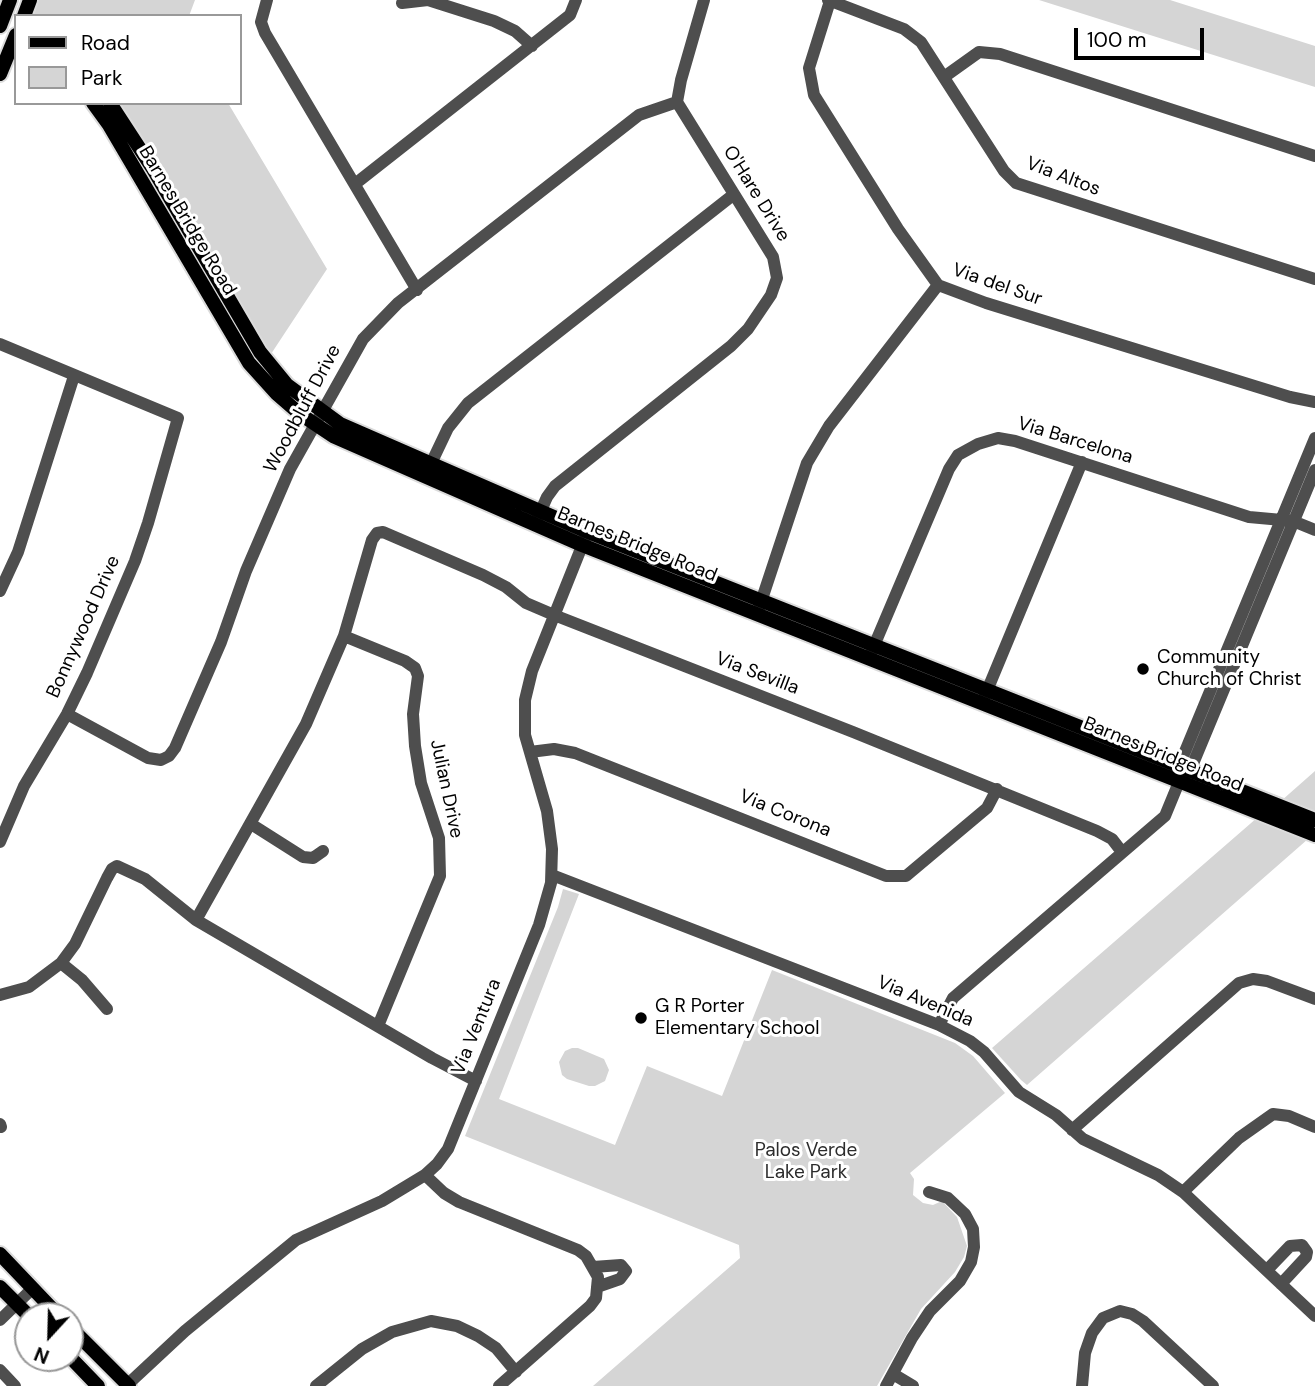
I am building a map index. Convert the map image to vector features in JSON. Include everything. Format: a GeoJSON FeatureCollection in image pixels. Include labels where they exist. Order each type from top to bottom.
{"type":"FeatureCollection","features":[{"type":"Feature","properties":{"kind":"main road"},"geometry":{"type":"LineString","coordinates":[[0,30],[10,0]]}},
{"type":"Feature","properties":{"kind":"main road"},"geometry":{"type":"LineString","coordinates":[[0,75],[14,41]]}},
{"type":"Feature","properties":{"kind":"main road","name":"Barnes Bridge Road"},"geometry":{"type":"LineString","coordinates":[[94,105],[194,255],[242,337],[319,418],[350,429],[428,470],[585,539],[985,698],[1179,782],[1315,835]]}},
{"type":"Feature","properties":{"kind":"main road","name":"Barnes Bridge Road"},"geometry":{"type":"LineString","coordinates":[[111,105],[153,169],[194,255]]}},
{"type":"Feature","properties":{"kind":"main road","name":"Barnes Bridge Road"},"geometry":{"type":"LineString","coordinates":[[985,698],[1184,769],[1315,820]]}},
{"type":"Feature","properties":{"kind":"main road"},"geometry":{"type":"LineString","coordinates":[[0,1254],[45,1302]]}},
{"type":"Feature","properties":{"kind":"main road"},"geometry":{"type":"LineString","coordinates":[[0,1287],[15,1302]]}},
{"type":"Feature","properties":{"kind":"main road"},"geometry":{"type":"LineString","coordinates":[[84,1341],[127,1385]]}},
{"type":"Feature","properties":{"kind":"main road"},"geometry":{"type":"LineString","coordinates":[[84,1372],[98,1386]]}},
{"type":"Feature","properties":{"kind":"street"},"geometry":{"type":"LineString","coordinates":[[267,0],[261,22],[265,33],[417,290]]}},
{"type":"Feature","properties":{"kind":"street"},"geometry":{"type":"LineString","coordinates":[[402,3],[428,0],[504,26],[515,31],[532,46]]}},
{"type":"Feature","properties":{"kind":"street"},"geometry":{"type":"LineString","coordinates":[[355,184],[570,15],[576,0]]}},
{"type":"Feature","properties":{"kind":"street"},"geometry":{"type":"LineString","coordinates":[[677,102],[704,0]]}},
{"type":"Feature","properties":{"kind":"street","name":"Via Altos"},"geometry":{"type":"LineString","coordinates":[[829,0],[904,29],[922,42],[1004,170],[1016,183],[1315,279]]}},
{"type":"Feature","properties":{"kind":"street","name":"Via del Sur"},"geometry":{"type":"LineString","coordinates":[[829,0],[808,68],[814,95],[898,229],[938,285],[1012,312],[1290,397],[1315,402]]}},
{"type":"Feature","properties":{"kind":"street"},"geometry":{"type":"LineString","coordinates":[[944,77],[979,52],[1000,54],[1315,156]]}},
{"type":"Feature","properties":{"kind":"street","name":"O'Hare Drive"},"geometry":{"type":"LineString","coordinates":[[538,518],[555,486],[731,346],[748,329],[772,295],[777,278],[773,257],[677,102]]}},
{"type":"Feature","properties":{"kind":"street","name":"Woodbluff Drive"},"geometry":{"type":"LineString","coordinates":[[67,714],[148,758],[161,760],[169,756],[175,748],[221,642],[246,571],[290,469],[363,339],[381,319],[639,115],[677,102]]}},
{"type":"Feature","properties":{"kind":"street"},"geometry":{"type":"LineString","coordinates":[[428,470],[448,428],[474,397],[733,195]]}},
{"type":"Feature","properties":{"kind":"street"},"geometry":{"type":"LineString","coordinates":[[759,608],[807,463],[828,426],[938,285]]}},
{"type":"Feature","properties":{"kind":"street"},"geometry":{"type":"LineString","coordinates":[[0,344],[74,376],[18,552],[0,591]]}},
{"type":"Feature","properties":{"kind":"street","name":"Bonnywood Drive"},"geometry":{"type":"LineString","coordinates":[[0,842],[24,786],[67,714],[87,673],[135,561],[149,523],[178,418],[74,376]]}},
{"type":"Feature","properties":{"kind":"street","name":"Via Barcelona"},"geometry":{"type":"LineString","coordinates":[[871,652],[949,469],[958,455],[978,444],[998,438],[1082,462],[1249,517],[1286,521],[1315,530]]}},
{"type":"Feature","properties":{"kind":"street"},"geometry":{"type":"LineString","coordinates":[[939,1025],[953,998],[1165,816],[1286,521],[1315,438]]}},
{"type":"Feature","properties":{"kind":"street"},"geometry":{"type":"LineString","coordinates":[[985,698],[1082,462]]}},
{"type":"Feature","properties":{"kind":"street"},"geometry":{"type":"LineString","coordinates":[[1286,521],[1315,470]]}},
{"type":"Feature","properties":{"kind":"street","name":"Via Sevilla"},"geometry":{"type":"LineString","coordinates":[[344,636],[369,547],[377,533],[392,535],[483,575],[506,587],[526,603],[554,615],[1097,831],[1112,839],[1122,852]]}},
{"type":"Feature","properties":{"kind":"street","name":"Via Ventura"},"geometry":{"type":"LineString","coordinates":[[127,1385],[185,1331],[296,1240],[383,1201],[425,1175],[449,1149],[539,925],[552,875],[547,811],[525,735],[526,700],[532,671],[585,539]]}},
{"type":"Feature","properties":{"kind":"street"},"geometry":{"type":"LineString","coordinates":[[196,920],[295,748],[344,636]]}},
{"type":"Feature","properties":{"kind":"street","name":"Julian Drive"},"geometry":{"type":"LineString","coordinates":[[344,636],[405,661],[415,668],[418,676],[413,714],[415,746],[421,783],[439,838],[440,876],[378,1026]]}},
{"type":"Feature","properties":{"kind":"street","name":"Via Corona"},"geometry":{"type":"LineString","coordinates":[[530,752],[554,749],[575,753],[886,876],[906,876],[987,808],[997,789]]}},
{"type":"Feature","properties":{"kind":"street"},"geometry":{"type":"LineString","coordinates":[[251,824],[303,857],[313,858],[323,850]]}},
{"type":"Feature","properties":{"kind":"street"},"geometry":{"type":"LineString","coordinates":[[0,995],[29,987],[61,963],[75,944],[112,869],[117,866],[145,879],[196,920],[476,1081]]}},
{"type":"Feature","properties":{"kind":"street","name":"Via Avenida"},"geometry":{"type":"LineString","coordinates":[[552,875],[939,1025],[970,1041],[984,1052],[1019,1092],[1056,1115],[1083,1139],[1158,1175],[1183,1192],[1315,1316]]}},
{"type":"Feature","properties":{"kind":"street"},"geometry":{"type":"LineString","coordinates":[[61,963],[82,980],[107,1009]]}},
{"type":"Feature","properties":{"kind":"street"},"geometry":{"type":"LineString","coordinates":[[1072,1130],[1239,983],[1253,979],[1267,981],[1315,999]]}},
{"type":"Feature","properties":{"kind":"street"},"geometry":{"type":"LineString","coordinates":[[1183,1192],[1239,1138],[1273,1114],[1289,1116],[1315,1126]]}},
{"type":"Feature","properties":{"kind":"street"},"geometry":{"type":"LineString","coordinates":[[425,1175],[444,1193],[459,1202],[578,1250],[586,1256],[598,1277],[596,1298],[590,1307],[499,1386]]}},
{"type":"Feature","properties":{"kind":"street"},"geometry":{"type":"LineString","coordinates":[[913,1386],[889,1380],[930,1311],[960,1281],[971,1262],[974,1247],[973,1229],[965,1214],[948,1198],[929,1192]]}},
{"type":"Feature","properties":{"kind":"street"},"geometry":{"type":"LineString","coordinates":[[1267,1270],[1290,1246],[1302,1245],[1307,1252],[1306,1258],[1281,1284]]}},
{"type":"Feature","properties":{"kind":"street"},"geometry":{"type":"LineString","coordinates":[[593,1267],[621,1265],[626,1271],[620,1279],[597,1287]]}},
{"type":"Feature","properties":{"kind":"street"},"geometry":{"type":"LineString","coordinates":[[19,1302],[32,1289]]}},
{"type":"Feature","properties":{"kind":"street"},"geometry":{"type":"LineString","coordinates":[[0,1320],[14,1307]]}},
{"type":"Feature","properties":{"kind":"street"},"geometry":{"type":"LineString","coordinates":[[1082,1386],[1088,1343],[1103,1318],[1120,1311],[1143,1321],[1213,1386]]}},
{"type":"Feature","properties":{"kind":"street"},"geometry":{"type":"LineString","coordinates":[[316,1386],[372,1343],[400,1329],[431,1321],[457,1326],[478,1336],[496,1348],[516,1372]]}},
{"type":"Feature","properties":{"kind":"street"},"geometry":{"type":"LineString","coordinates":[[0,1370],[15,1386]]}},
{"type":"Feature","properties":{"kind":"green space"},"geometry":{"type":"Polygon","coordinates":[[[37,0],[195,0],[190,14],[32,14],[37,0]]]}},
{"type":"Feature","properties":{"kind":"green space"},"geometry":{"type":"Polygon","coordinates":[[[1039,0],[1170,0],[1315,46],[1315,87],[1039,0]]]}},
{"type":"Feature","properties":{"kind":"green space"},"geometry":{"type":"Polygon","coordinates":[[[116,105],[229,105],[327,269],[271,354],[116,105]]]}},
{"type":"Feature","properties":{"kind":"green space"},"geometry":{"type":"Polygon","coordinates":[[[1315,771],[1315,814],[1281,801],[1315,771]]]}},
{"type":"Feature","properties":{"kind":"green space"},"geometry":{"type":"Polygon","coordinates":[[[1258,817],[1308,839],[1027,1085],[1021,1080],[992,1048],[1258,817]]]}},
{"type":"Feature","properties":{"kind":"green space","name":"Palos Verde Lake Park"},"geometry":{"type":"Polygon","coordinates":[[[563,889],[579,894],[499,1099],[615,1145],[647,1066],[722,1096],[772,970],[955,1043],[973,1056],[1005,1093],[910,1173],[914,1179],[913,1195],[923,1203],[933,1205],[942,1201],[957,1217],[967,1246],[955,1272],[921,1309],[877,1386],[593,1386],[740,1258],[739,1245],[465,1136],[563,889]]]}},
{"type":"Feature","properties":{"kind":"green space"},"geometry":{"type":"Polygon","coordinates":[[[572,1048],[604,1059],[609,1070],[605,1081],[589,1086],[562,1075],[559,1062],[565,1051],[572,1048]]]}},
{"type":"Feature","properties":{"kind":"place","name":"Community Church of Christ"},"geometry":{"type":"Point","coordinates":[1143,669]}},
{"type":"Feature","properties":{"kind":"place","name":"G R Porter Elementary School"},"geometry":{"type":"Point","coordinates":[641,1018]}}]}
